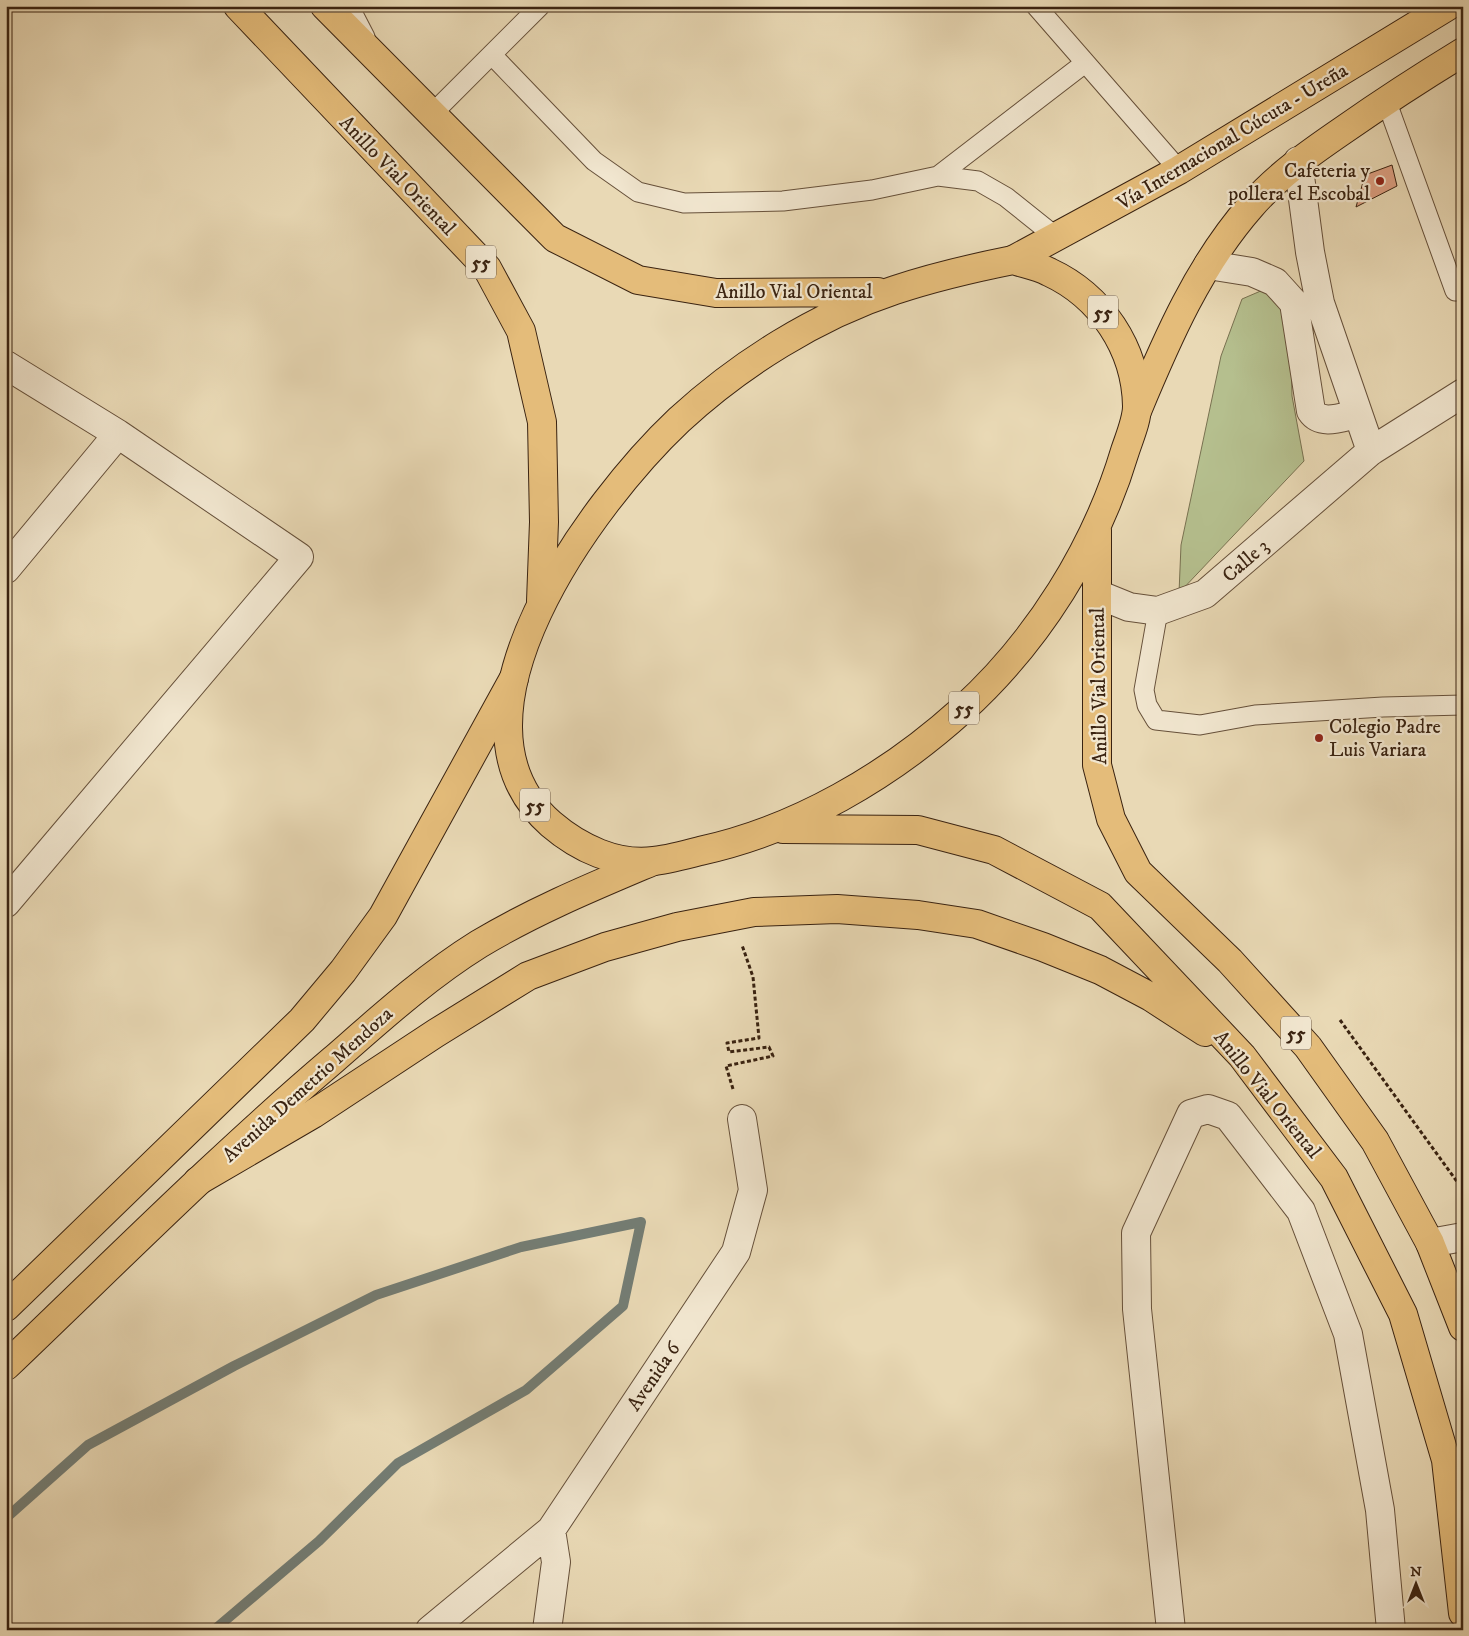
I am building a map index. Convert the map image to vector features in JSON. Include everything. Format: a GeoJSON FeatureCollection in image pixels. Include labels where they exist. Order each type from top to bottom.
{"type":"FeatureCollection","features":[{"type":"Feature","properties":{"kind":"main road","name":"Anillo Vial Oriental"},"geometry":{"type":"LineString","coordinates":[[238,6],[486,268],[521,331],[542,422],[544,522],[541,602]]}},
{"type":"Feature","properties":{"kind":"main road","name":"Anillo Vial Oriental"},"geometry":{"type":"LineString","coordinates":[[324,6],[555,238],[638,280],[716,293],[890,292]]}},
{"type":"Feature","properties":{"kind":"main road","name":"Vía Internacional Cúcuta - Ureña"},"geometry":{"type":"LineString","coordinates":[[1013,260],[1179,170],[1448,6]]}},
{"type":"Feature","properties":{"kind":"main road"},"geometry":{"type":"LineString","coordinates":[[1138,411],[1167,338],[1208,265],[1251,206],[1298,161],[1386,100],[1463,52]]}},
{"type":"Feature","properties":{"kind":"main road","name":"55"},"geometry":{"type":"LineString","coordinates":[[1013,260],[1047,270],[1078,289],[1104,312],[1126,351],[1134,376],[1138,411],[1116,480],[1097,526],[1070,576],[1039,623],[1004,667],[964,708],[921,744],[875,777],[825,805],[774,829],[714,848],[651,862],[621,860],[592,851],[566,837],[537,809],[526,793],[513,766],[507,736],[508,707],[514,678],[541,602],[598,514],[636,465],[679,420],[727,381],[778,346],[833,316],[890,292],[952,273],[1013,260]]}},
{"type":"Feature","properties":{"kind":"main road","name":"Anillo Vial Oriental"},"geometry":{"type":"LineString","coordinates":[[1097,526],[1097,765],[1111,819],[1138,872],[1230,961],[1308,1047],[1375,1141],[1430,1243],[1463,1328]]}},
{"type":"Feature","properties":{"kind":"main road"},"geometry":{"type":"LineString","coordinates":[[6,1307],[302,1020],[343,971],[383,916],[514,678]]}},
{"type":"Feature","properties":{"kind":"main road","name":"Anillo Vial Oriental"},"geometry":{"type":"LineString","coordinates":[[774,829],[918,830],[994,850],[1100,906],[1242,1056],[1334,1178],[1403,1314],[1446,1460],[1463,1613]]}},
{"type":"Feature","properties":{"kind":"main road","name":"Avenida Demetrio Mendoza"},"geometry":{"type":"LineString","coordinates":[[6,1366],[198,1181],[303,1085],[415,989],[478,946],[534,912],[651,862]]}},
{"type":"Feature","properties":{"kind":"main road"},"geometry":{"type":"LineString","coordinates":[[198,1181],[313,1114],[436,1033],[528,976],[605,947],[677,927],[754,912],[837,908],[918,915],[977,924],[1043,947],[1100,970],[1151,997],[1242,1056]]}},
{"type":"Feature","properties":{"kind":"street"},"geometry":{"type":"LineString","coordinates":[[1298,161],[1310,252],[1320,303],[1371,451]]}},
{"type":"Feature","properties":{"kind":"street"},"geometry":{"type":"LineString","coordinates":[[1208,265],[1252,272],[1274,282],[1294,303],[1311,411],[1315,417],[1325,420],[1357,414]]}},
{"type":"Feature","properties":{"kind":"street"},"geometry":{"type":"LineString","coordinates":[[6,365],[118,434],[299,557],[6,904]]}},
{"type":"Feature","properties":{"kind":"street","name":"Calle 3"},"geometry":{"type":"LineString","coordinates":[[1097,594],[1129,607],[1158,611],[1205,594],[1371,451],[1463,393]]}},
{"type":"Feature","properties":{"kind":"street"},"geometry":{"type":"LineString","coordinates":[[6,569],[118,434]]}},
{"type":"Feature","properties":{"kind":"street"},"geometry":{"type":"LineString","coordinates":[[1171,1630],[1138,1309],[1136,1233],[1191,1114],[1208,1108],[1228,1116],[1301,1211],[1348,1334],[1380,1510],[1391,1630]]}},
{"type":"Feature","properties":{"kind":"street","name":"Avenida 6"},"geometry":{"type":"LineString","coordinates":[[430,1630],[551,1530],[736,1252],[753,1190],[742,1119]]}},
{"type":"Feature","properties":{"kind":"street"},"geometry":{"type":"LineString","coordinates":[[1430,1243],[1463,1237]]}},
{"type":"Feature","properties":{"kind":"street"},"geometry":{"type":"LineString","coordinates":[[547,1630],[556,1562],[551,1530]]}},
{"type":"Feature","properties":{"kind":"lane"},"geometry":{"type":"LineString","coordinates":[[349,6],[378,60]]}},
{"type":"Feature","properties":{"kind":"lane"},"geometry":{"type":"LineString","coordinates":[[432,114],[540,6]]}},
{"type":"Feature","properties":{"kind":"lane"},"geometry":{"type":"LineString","coordinates":[[1036,6],[1179,170]]}},
{"type":"Feature","properties":{"kind":"lane"},"geometry":{"type":"LineString","coordinates":[[492,54],[594,161],[638,192],[684,203],[783,201],[872,190],[938,176],[978,181],[1006,197],[1056,237]]}},
{"type":"Feature","properties":{"kind":"lane"},"geometry":{"type":"LineString","coordinates":[[938,176],[1085,62]]}},
{"type":"Feature","properties":{"kind":"lane"},"geometry":{"type":"LineString","coordinates":[[1386,100],[1455,292]]}},
{"type":"Feature","properties":{"kind":"lane"},"geometry":{"type":"LineString","coordinates":[[1158,611],[1144,690],[1146,704],[1156,720],[1200,725],[1255,715],[1383,707],[1463,705]]}},
{"type":"Feature","properties":{"kind":"path"},"geometry":{"type":"LineString","coordinates":[[731,916],[753,977],[759,1038],[727,1043],[729,1052],[769,1047],[773,1056],[726,1066],[742,1119]]}},
{"type":"Feature","properties":{"kind":"path"},"geometry":{"type":"LineString","coordinates":[[1340,1020],[1463,1190]]}},
{"type":"Feature","properties":{"kind":"green space"},"geometry":{"type":"Polygon","coordinates":[[[1263,290],[1290,307],[1292,396],[1304,461],[1179,593],[1181,545],[1221,356],[1242,299],[1263,290]]]}},
{"type":"Feature","properties":{"kind":"building","name":"Cafeteria y pollera el Escobal"},"geometry":{"type":"Polygon","coordinates":[[[1392,165],[1397,186],[1356,207],[1365,175],[1392,165]]]}},
{"type":"Feature","properties":{"kind":"waterway"},"geometry":{"type":"LineString","coordinates":[[6,1518],[88,1445],[234,1366],[376,1295],[521,1247],[641,1222],[623,1306],[526,1390],[398,1463],[319,1541],[214,1630]]}},
{"type":"Feature","properties":{"kind":"place","name":"Cafeteria y pollera el Escobal"},"geometry":{"type":"Point","coordinates":[1380,181]}},
{"type":"Feature","properties":{"kind":"place","name":"Colegio Padre Luis Variara"},"geometry":{"type":"Point","coordinates":[1319,738]}}]}
